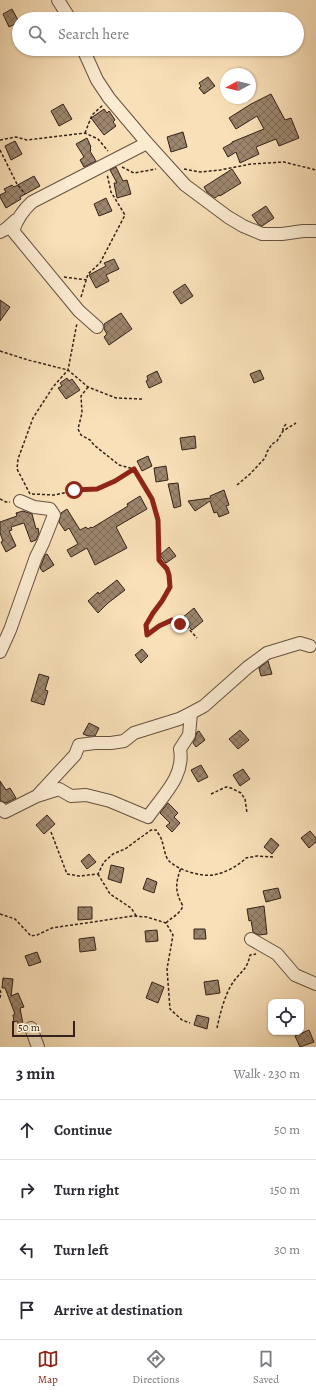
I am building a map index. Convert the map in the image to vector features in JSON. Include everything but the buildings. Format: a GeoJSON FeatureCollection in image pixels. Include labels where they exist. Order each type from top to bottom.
{"type":"FeatureCollection","features":[{"type":"Feature","properties":{"kind":"street"},"geometry":{"type":"LineString","coordinates":[[58,0],[66,12]]}},
{"type":"Feature","properties":{"kind":"street"},"geometry":{"type":"LineString","coordinates":[[86,56],[97,80],[109,98],[167,166],[185,184],[228,218],[262,234],[316,231]]}},
{"type":"Feature","properties":{"kind":"street"},"geometry":{"type":"LineString","coordinates":[[97,328],[78,310],[13,231],[22,210],[32,202],[147,143]]}},
{"type":"Feature","properties":{"kind":"street"},"geometry":{"type":"LineString","coordinates":[[0,232],[17,220]]}},
{"type":"Feature","properties":{"kind":"street"},"geometry":{"type":"LineString","coordinates":[[0,652],[10,630],[36,557],[54,515],[50,509],[34,507],[25,498]]}},
{"type":"Feature","properties":{"kind":"street"},"geometry":{"type":"LineString","coordinates":[[36,796],[75,754],[79,746],[95,743],[124,741],[134,733],[179,719],[204,706],[248,666],[267,653],[300,643],[310,646]]}},
{"type":"Feature","properties":{"kind":"street"},"geometry":{"type":"LineString","coordinates":[[0,808],[5,812],[36,796],[60,789],[71,796],[86,795],[110,801],[148,817],[174,783],[182,757],[180,749],[189,735],[191,713]]}},
{"type":"Feature","properties":{"kind":"street"},"geometry":{"type":"LineString","coordinates":[[251,939],[277,954],[295,975],[316,984]]}},
{"type":"Feature","properties":{"kind":"street"},"geometry":{"type":"LineString","coordinates":[[31,1028],[38,1047]]}},
{"type":"Feature","properties":{"kind":"path"},"geometry":{"type":"LineString","coordinates":[[85,133],[92,115],[109,98]]}},
{"type":"Feature","properties":{"kind":"path"},"geometry":{"type":"LineString","coordinates":[[0,140],[16,137],[27,140],[85,133],[98,139],[106,149],[109,162],[111,192],[125,215],[100,263],[88,274],[78,310],[68,370],[53,387],[33,418],[18,459],[17,469],[25,498]]}},
{"type":"Feature","properties":{"kind":"path"},"geometry":{"type":"LineString","coordinates":[[0,150],[18,184],[32,202]]}},
{"type":"Feature","properties":{"kind":"path"},"geometry":{"type":"LineString","coordinates":[[109,162],[134,173],[167,166],[200,172],[251,164],[284,162],[316,170]]}},
{"type":"Feature","properties":{"kind":"path"},"geometry":{"type":"LineString","coordinates":[[50,275],[87,280]]}},
{"type":"Feature","properties":{"kind":"path"},"geometry":{"type":"LineString","coordinates":[[0,352],[68,370],[88,386],[116,398],[142,399]]}},
{"type":"Feature","properties":{"kind":"path"},"geometry":{"type":"LineString","coordinates":[[88,386],[81,396],[82,413],[78,429],[81,435],[90,440],[119,465],[134,469],[152,499],[158,520],[159,560],[167,569],[170,587],[146,625],[147,635],[159,626],[172,620],[187,627],[197,638]]}},
{"type":"Feature","properties":{"kind":"path"},"geometry":{"type":"LineString","coordinates":[[283,431],[296,423]]}},
{"type":"Feature","properties":{"kind":"path"},"geometry":{"type":"LineString","coordinates":[[237,485],[265,458],[272,444],[277,442],[286,424]]}},
{"type":"Feature","properties":{"kind":"path"},"geometry":{"type":"LineString","coordinates":[[0,499],[6,502],[25,498],[54,495],[79,489],[97,489],[115,481],[134,469]]}},
{"type":"Feature","properties":{"kind":"path"},"geometry":{"type":"LineString","coordinates":[[211,794],[226,787],[232,788],[241,793],[245,799],[247,813]]}},
{"type":"Feature","properties":{"kind":"path"},"geometry":{"type":"LineString","coordinates":[[98,874],[104,862],[113,854],[125,849],[151,830],[156,830],[161,839],[168,860],[181,868],[196,873],[213,875],[241,863],[246,858],[257,856],[273,857]]}},
{"type":"Feature","properties":{"kind":"path"},"geometry":{"type":"LineString","coordinates":[[51,832],[67,874],[78,876],[98,874]]}},
{"type":"Feature","properties":{"kind":"path"},"geometry":{"type":"LineString","coordinates":[[166,923],[180,913],[183,906],[177,896],[176,886],[181,868]]}},
{"type":"Feature","properties":{"kind":"path"},"geometry":{"type":"LineString","coordinates":[[98,874],[110,894],[131,908],[137,916]]}},
{"type":"Feature","properties":{"kind":"path"},"geometry":{"type":"LineString","coordinates":[[0,914],[15,919],[31,936],[37,935],[52,928],[137,916],[166,923],[174,935],[167,969],[170,1009],[182,1020],[190,1024]]}},
{"type":"Feature","properties":{"kind":"path"},"geometry":{"type":"LineString","coordinates":[[217,1028],[219,1014],[226,997],[234,981],[244,972],[249,963],[250,955],[272,950]]}},
{"type":"Feature","properties":{"kind":"path"},"geometry":{"type":"LineString","coordinates":[[0,990],[0,998]]}},
{"type":"Feature","properties":{"kind":"route"},"geometry":{"type":"LineString","coordinates":[[74,490],[97,489],[115,481],[134,469],[152,499],[158,520],[160,544],[159,560],[167,569],[170,587],[146,625],[147,635],[159,626],[172,620],[180,624]]}}]}
